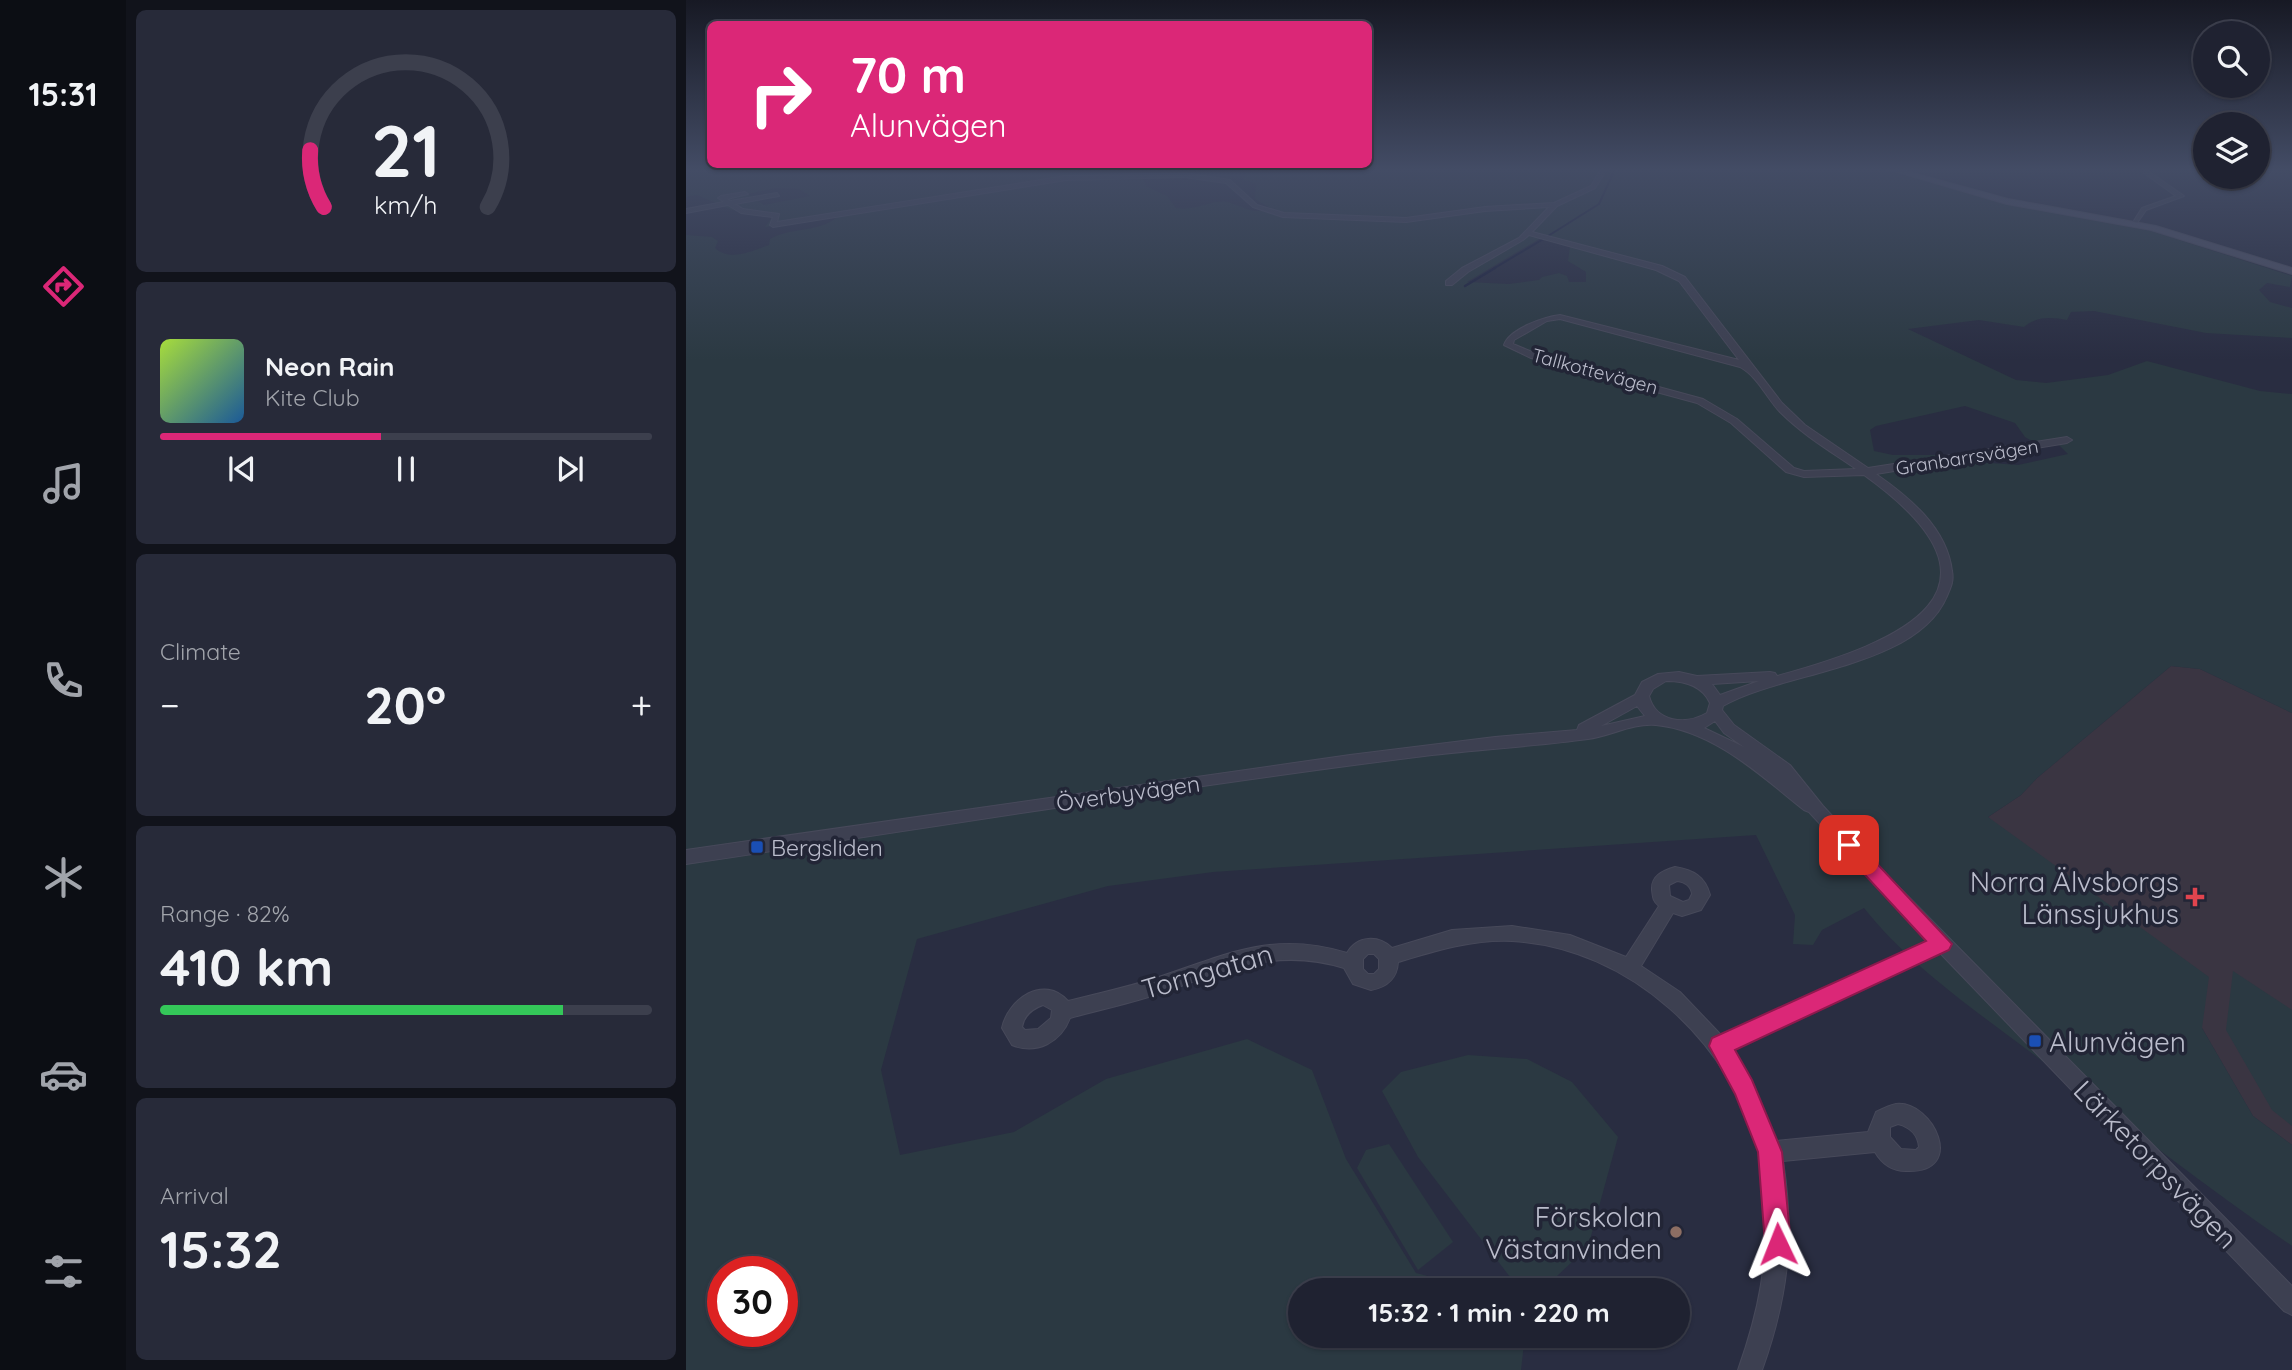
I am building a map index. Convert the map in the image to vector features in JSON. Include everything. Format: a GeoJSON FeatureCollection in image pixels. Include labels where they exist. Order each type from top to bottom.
{"type":"FeatureCollection","features":[{"type":"Feature","properties":{"kind":"street"},"geometry":{"type":"LineString","coordinates":[[1450,283],[1465,270],[1528,233],[1659,268],[1682,279],[1773,400],[1800,425],[1912,507],[1931,527],[1947,563],[1945,587],[1938,605],[1925,621],[1901,639],[1866,654],[1735,693],[1716,707],[1708,720],[1689,726]]}},
{"type":"Feature","properties":{"kind":"street"},"geometry":{"type":"LineString","coordinates":[[2165,233],[2292,271]]}},
{"type":"Feature","properties":{"kind":"street","name":"Tallkottevägen"},"geometry":{"type":"LineString","coordinates":[[1747,367],[1560,317],[1545,319],[1510,340],[1508,345],[1534,356],[1700,401],[1734,421],[1790,470],[1804,474],[1866,472]]}},
{"type":"Feature","properties":{"kind":"street","name":"Granbarrsvägen"},"geometry":{"type":"LineString","coordinates":[[1866,472],[2067,440]]}},
{"type":"Feature","properties":{"kind":"street"},"geometry":{"type":"LineString","coordinates":[[1696,681],[1796,674]]}},
{"type":"Feature","properties":{"kind":"street"},"geometry":{"type":"LineString","coordinates":[[1663,677],[1680,677],[1696,681],[1708,688],[1729,729],[1785,769],[1817,810],[1787,790],[1741,752],[1689,726],[1658,720],[1646,710],[1641,698],[1645,687],[1663,677]]}},
{"type":"Feature","properties":{"kind":"street","name":"Överbyvägen"},"geometry":{"type":"LineString","coordinates":[[1570,735],[1597,724],[1641,698]]}},
{"type":"Feature","properties":{"kind":"street","name":"Överbyvägen"},"geometry":{"type":"LineString","coordinates":[[686,857],[1350,760],[1591,734],[1633,722],[1658,720]]}},
{"type":"Feature","properties":{"kind":"street","name":"Lärketorpsvägen"},"geometry":{"type":"LineString","coordinates":[[1817,810],[1941,944],[2292,1303]]}},
{"type":"Feature","properties":{"kind":"street"},"geometry":{"type":"LineString","coordinates":[[1631,966],[1669,905]]}},
{"type":"Feature","properties":{"kind":"street"},"geometry":{"type":"LineString","coordinates":[[1390,957],[1416,946],[1448,938],[1500,932],[1538,934],[1573,942],[1631,966],[1673,996],[1720,1046],[1744,1088],[1770,1152],[1779,1226],[1777,1281],[1770,1315],[1750,1370]]}},
{"type":"Feature","properties":{"kind":"street"},"geometry":{"type":"LineString","coordinates":[[1720,1046],[1941,944]]}},
{"type":"Feature","properties":{"kind":"street"},"geometry":{"type":"LineString","coordinates":[[1370,947],[1382,949],[1390,957],[1390,968],[1376,980],[1358,977],[1352,962],[1358,952],[1370,947]]}},
{"type":"Feature","properties":{"kind":"street","name":"Torngatan"},"geometry":{"type":"LineString","coordinates":[[1062,1011],[1156,986],[1259,951],[1312,950],[1352,962]]}},
{"type":"Feature","properties":{"kind":"street"},"geometry":{"type":"LineString","coordinates":[[1770,1152],[1880,1141]]}},
{"type":"Feature","properties":{"kind":"shaded area"},"geometry":{"type":"Polygon","coordinates":[[[2157,233],[2292,276],[2290,287],[2267,283],[2259,290],[2270,302],[2292,308],[2292,338],[2206,333],[2094,311],[2071,312],[2067,320],[2039,319],[2024,327],[1979,320],[1908,329],[2016,380],[2046,383],[2108,375],[2147,361],[2260,391],[2292,394],[2292,713],[2200,669],[2171,666],[2037,778],[2021,795],[1988,817],[2209,977],[2202,1028],[2253,1116],[2292,1145],[2292,1246],[2169,1157],[1951,992],[1905,952],[1864,908],[1822,930],[1813,945],[1793,944],[1795,915],[1756,835],[1213,872],[1108,886],[917,939],[881,1070],[900,1155],[1014,1132],[1106,1079],[1247,1039],[1312,1070],[1346,1159],[1416,1273],[1435,1278],[1288,1278],[1288,1348],[1524,1348],[1521,1370],[686,1370],[686,235],[712,237],[718,241],[715,248],[734,255],[769,245],[770,239],[778,235],[2157,233]],[[1539,239],[1467,282],[1509,284],[1539,280],[1559,273],[1567,276],[1569,282],[1586,282],[1586,272],[1568,261],[1570,246],[1539,239]],[[1965,406],[1876,426],[1870,430],[1874,451],[1893,455],[1941,455],[1960,465],[1977,462],[2018,465],[2068,454],[2058,444],[2039,445],[2025,437],[2015,423],[1965,406]]]}},
{"type":"Feature","properties":{"kind":"shaded area","name":"Norra Älvsborgs Länssjukhus"},"geometry":{"type":"Polygon","coordinates":[[[2171,666],[2200,669],[2292,713],[2292,1145],[2253,1116],[2202,1028],[1988,817],[2021,795],[2037,778],[2171,666]]]}},
{"type":"Feature","properties":{"kind":"shaded area"},"geometry":{"type":"Polygon","coordinates":[[[2233,971],[2292,1010],[2292,1126],[2272,1110],[2226,1030],[2233,971]]]}},
{"type":"Feature","properties":{"kind":"shaded area"},"geometry":{"type":"Polygon","coordinates":[[[1468,1055],[1527,1059],[1572,1082],[1618,1137],[1588,1247],[1555,1278],[1511,1278],[1418,1157],[1382,1091],[1401,1072],[1468,1055]]]}},
{"type":"Feature","properties":{"kind":"shaded area"},"geometry":{"type":"Polygon","coordinates":[[[1389,1144],[1453,1242],[1418,1270],[1357,1168],[1366,1150],[1389,1144]]]}},
{"type":"Feature","properties":{"kind":"waterway"},"geometry":{"type":"LineString","coordinates":[[1548,236],[1553,233]]}},
{"type":"Feature","properties":{"kind":"waterway"},"geometry":{"type":"LineString","coordinates":[[1493,269],[1545,238]]}},
{"type":"Feature","properties":{"kind":"waterway"},"geometry":{"type":"LineString","coordinates":[[1465,286],[1495,268]]}},
{"type":"Feature","properties":{"kind":"place","name":"Bergsliden"},"geometry":{"type":"Point","coordinates":[757,847]}},
{"type":"Feature","properties":{"kind":"place","name":"Norra Älvsborgs Länssjukhus"},"geometry":{"type":"Point","coordinates":[2195,897]}},
{"type":"Feature","properties":{"kind":"place","name":"Alunvägen"},"geometry":{"type":"Point","coordinates":[2035,1041]}},
{"type":"Feature","properties":{"kind":"place","name":"Förskolan Västanvinden"},"geometry":{"type":"Point","coordinates":[1676,1232]}},
{"type":"Feature","properties":{"kind":"route"},"geometry":{"type":"LineString","coordinates":[[1778,1244],[1779,1226],[1770,1152],[1744,1088],[1720,1046],[1941,944],[1849,845]]}}]}
